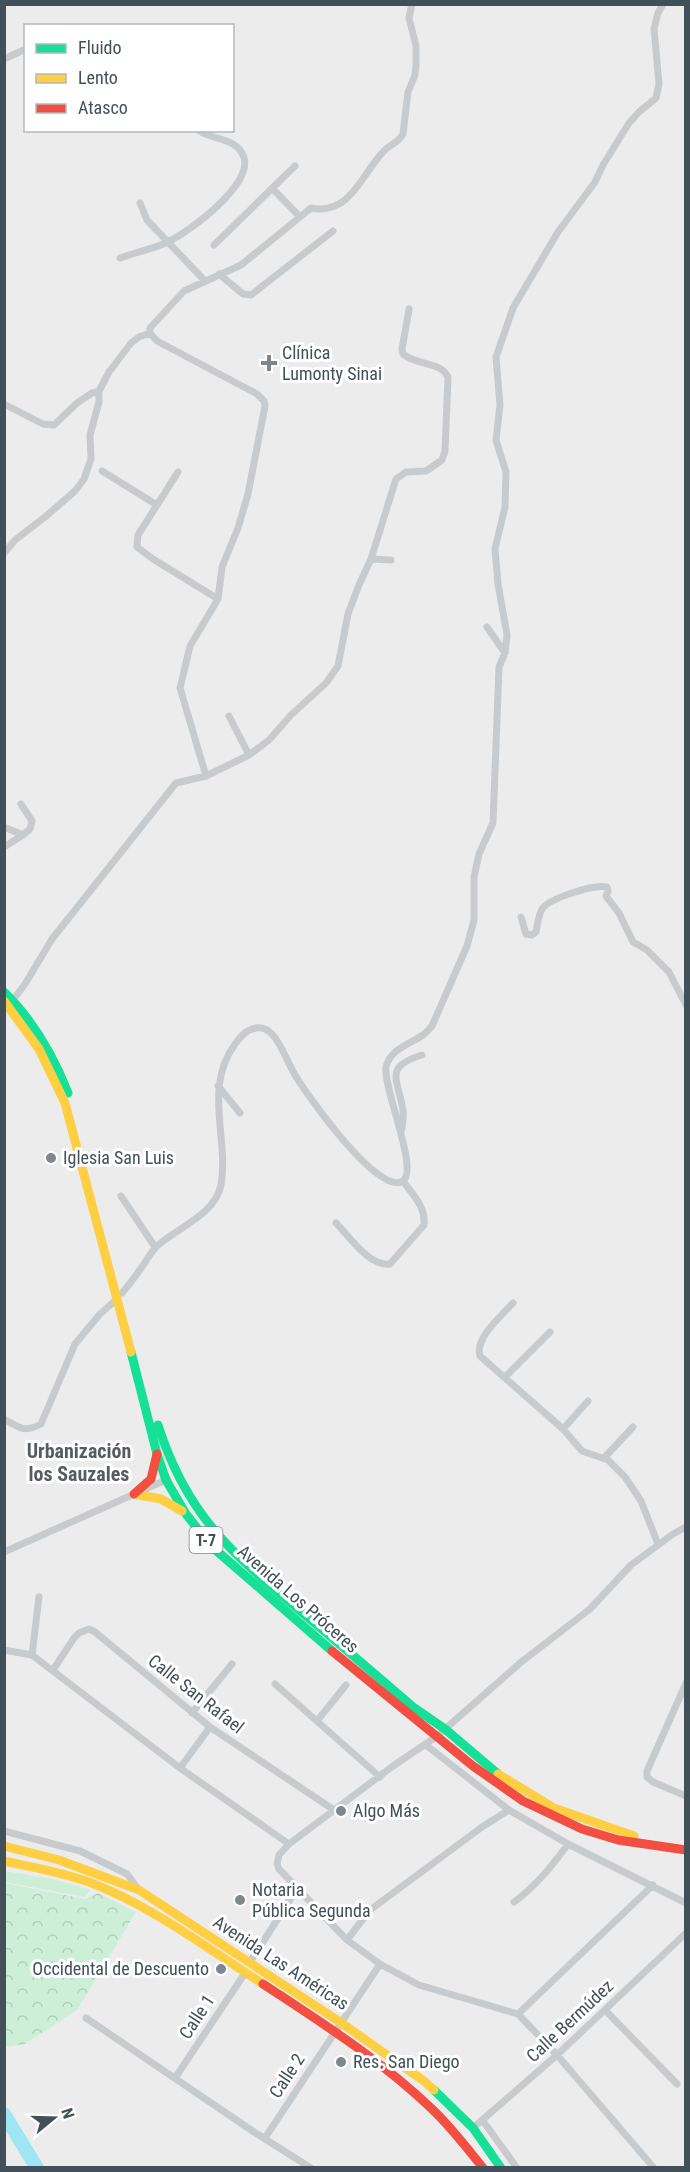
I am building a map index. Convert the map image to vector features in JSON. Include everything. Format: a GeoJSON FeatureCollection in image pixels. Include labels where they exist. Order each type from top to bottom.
{"type":"FeatureCollection","features":[{"type":"Feature","properties":{"kind":"main road","name":"Avenida Los Próceres"},"geometry":{"type":"LineString","coordinates":[[4,993],[43,1041],[59,1069],[67,1090],[94,1178],[157,1454],[166,1480],[186,1514],[211,1546],[307,1631],[436,1737],[523,1801],[582,1829],[618,1840],[686,1850]]}},
{"type":"Feature","properties":{"kind":"main road","name":"Avenida Los Próceres"},"geometry":{"type":"LineString","coordinates":[[120,1296],[161,1437],[176,1476],[198,1510],[234,1554],[413,1707],[503,1778],[554,1808],[629,1835],[686,1845]]}},
{"type":"Feature","properties":{"kind":"main road"},"geometry":{"type":"LineString","coordinates":[[134,1494],[151,1479],[157,1454]]}},
{"type":"Feature","properties":{"kind":"main road","name":"T-7"},"geometry":{"type":"LineString","coordinates":[[134,1494],[161,1499],[186,1514]]}},
{"type":"Feature","properties":{"kind":"main road","name":"Avenida Las Américas"},"geometry":{"type":"LineString","coordinates":[[4,1846],[62,1862],[139,1890],[250,1962],[338,2026],[415,2091],[464,2140],[483,2168]]}},
{"type":"Feature","properties":{"kind":"main road","name":"Avenida Las Américas"},"geometry":{"type":"LineString","coordinates":[[4,1861],[57,1872],[99,1886],[142,1907],[245,1973],[338,2026],[424,2081],[473,2128],[501,2168]]}},
{"type":"Feature","properties":{"kind":"street"},"geometry":{"type":"LineString","coordinates":[[206,776],[180,688],[190,646],[218,599],[222,567],[238,528],[248,494],[265,406],[264,401],[257,394],[157,341],[150,333],[150,328],[184,291],[242,265],[311,208],[323,211],[342,202],[368,174],[371,166],[384,151],[396,143],[403,134],[408,92],[415,75],[416,46],[409,18],[412,4]]}},
{"type":"Feature","properties":{"kind":"street"},"geometry":{"type":"LineString","coordinates":[[4,1419],[25,1430],[31,1430],[41,1424],[75,1344],[100,1314],[120,1296],[155,1247],[215,1202],[222,1171],[218,1086],[232,1048],[243,1034],[255,1028],[263,1028],[272,1034],[296,1077],[333,1129],[367,1166],[389,1182],[398,1183],[406,1177],[407,1167],[389,1091],[386,1067],[392,1056],[408,1042],[422,1036],[432,1026],[467,946],[474,920],[474,877],[479,854],[493,823],[498,682],[507,635],[498,584],[495,549],[506,495],[506,472],[496,440],[500,405],[496,357],[513,308],[558,232],[595,182],[629,123],[656,98],[659,84],[654,29],[663,4]]}},
{"type":"Feature","properties":{"kind":"street"},"geometry":{"type":"LineString","coordinates":[[4,59],[24,50]]}},
{"type":"Feature","properties":{"kind":"street"},"geometry":{"type":"LineString","coordinates":[[120,258],[168,242],[189,229],[232,190],[246,166],[241,152],[234,145],[203,132]]}},
{"type":"Feature","properties":{"kind":"street"},"geometry":{"type":"LineString","coordinates":[[214,244],[295,166]]}},
{"type":"Feature","properties":{"kind":"street"},"geometry":{"type":"LineString","coordinates":[[272,188],[300,217]]}},
{"type":"Feature","properties":{"kind":"street"},"geometry":{"type":"LineString","coordinates":[[140,203],[147,220],[205,281]]}},
{"type":"Feature","properties":{"kind":"street"},"geometry":{"type":"LineString","coordinates":[[219,274],[243,294],[251,295],[333,231]]}},
{"type":"Feature","properties":{"kind":"street"},"geometry":{"type":"LineString","coordinates":[[9,1001],[26,984],[52,939],[176,783],[206,776],[249,755],[269,740],[291,715],[326,683],[338,666],[348,614],[371,559],[396,478],[406,472],[426,471],[442,460],[445,451],[448,377],[441,368],[418,363],[403,354],[409,309]]}},
{"type":"Feature","properties":{"kind":"street"},"geometry":{"type":"LineString","coordinates":[[4,553],[15,540],[75,491],[84,479],[91,459],[90,435],[99,402],[99,391],[113,366],[131,343],[150,333]]}},
{"type":"Feature","properties":{"kind":"street"},"geometry":{"type":"LineString","coordinates":[[4,404],[50,426],[58,422],[82,399],[99,391]]}},
{"type":"Feature","properties":{"kind":"street"},"geometry":{"type":"LineString","coordinates":[[102,471],[157,505]]}},
{"type":"Feature","properties":{"kind":"street"},"geometry":{"type":"LineString","coordinates":[[178,472],[138,535],[137,547],[218,599]]}},
{"type":"Feature","properties":{"kind":"street"},"geometry":{"type":"LineString","coordinates":[[371,559],[392,560]]}},
{"type":"Feature","properties":{"kind":"street"},"geometry":{"type":"LineString","coordinates":[[487,627],[505,653]]}},
{"type":"Feature","properties":{"kind":"street"},"geometry":{"type":"LineString","coordinates":[[229,716],[249,755]]}},
{"type":"Feature","properties":{"kind":"street"},"geometry":{"type":"LineString","coordinates":[[4,847],[30,830],[32,821],[21,804]]}},
{"type":"Feature","properties":{"kind":"street"},"geometry":{"type":"LineString","coordinates":[[4,827],[23,835]]}},
{"type":"Feature","properties":{"kind":"street"},"geometry":{"type":"LineString","coordinates":[[521,917],[526,934],[532,935],[536,932],[542,909],[552,901],[581,890],[597,886],[607,887],[606,896],[619,913],[629,937],[665,966],[686,1005]]}},
{"type":"Feature","properties":{"kind":"street"},"geometry":{"type":"LineString","coordinates":[[401,1136],[404,1119],[396,1074],[398,1067],[405,1060],[422,1055]]}},
{"type":"Feature","properties":{"kind":"street"},"geometry":{"type":"LineString","coordinates":[[218,1086],[240,1113]]}},
{"type":"Feature","properties":{"kind":"street"},"geometry":{"type":"LineString","coordinates":[[336,1222],[370,1258],[382,1265],[390,1264],[424,1225],[425,1217],[422,1207],[403,1181]]}},
{"type":"Feature","properties":{"kind":"street"},"geometry":{"type":"LineString","coordinates":[[121,1196],[155,1247]]}},
{"type":"Feature","properties":{"kind":"street"},"geometry":{"type":"LineString","coordinates":[[513,1303],[480,1340],[478,1346],[480,1356],[563,1429],[582,1451],[604,1458],[625,1477],[640,1501],[658,1544]]}},
{"type":"Feature","properties":{"kind":"street"},"geometry":{"type":"LineString","coordinates":[[505,1377],[550,1332]]}},
{"type":"Feature","properties":{"kind":"street"},"geometry":{"type":"LineString","coordinates":[[563,1429],[588,1401]]}},
{"type":"Feature","properties":{"kind":"street"},"geometry":{"type":"LineString","coordinates":[[604,1458],[633,1427]]}},
{"type":"Feature","properties":{"kind":"street"},"geometry":{"type":"LineString","coordinates":[[4,1552],[176,1476]]}},
{"type":"Feature","properties":{"kind":"street"},"geometry":{"type":"LineString","coordinates":[[654,2168],[557,2055],[518,2014],[419,1985],[380,1964],[347,1940],[297,1889],[277,1864],[279,1856],[289,1844],[445,1730],[520,1663],[582,1615],[630,1565],[686,1527]]}},
{"type":"Feature","properties":{"kind":"street"},"geometry":{"type":"LineString","coordinates":[[32,1655],[39,1597]]}},
{"type":"Feature","properties":{"kind":"street","name":"Calle San Rafael"},"geometry":{"type":"LineString","coordinates":[[53,1670],[74,1638],[89,1629],[210,1727],[334,1810]]}},
{"type":"Feature","properties":{"kind":"street"},"geometry":{"type":"LineString","coordinates":[[4,1650],[32,1655],[180,1768],[289,1844]]}},
{"type":"Feature","properties":{"kind":"street"},"geometry":{"type":"LineString","coordinates":[[192,1713],[232,1664]]}},
{"type":"Feature","properties":{"kind":"street"},"geometry":{"type":"LineString","coordinates":[[686,1683],[647,1772],[647,1777],[653,1782],[686,1796]]}},
{"type":"Feature","properties":{"kind":"street"},"geometry":{"type":"LineString","coordinates":[[275,1684],[380,1777]]}},
{"type":"Feature","properties":{"kind":"street"},"geometry":{"type":"LineString","coordinates":[[317,1721],[346,1685]]}},
{"type":"Feature","properties":{"kind":"street"},"geometry":{"type":"LineString","coordinates":[[180,1768],[210,1727]]}},
{"type":"Feature","properties":{"kind":"street"},"geometry":{"type":"LineString","coordinates":[[426,1745],[509,1810],[568,1844],[686,1903]]}},
{"type":"Feature","properties":{"kind":"street"},"geometry":{"type":"LineString","coordinates":[[347,1940],[370,1910],[482,1827],[509,1810]]}},
{"type":"Feature","properties":{"kind":"street"},"geometry":{"type":"LineString","coordinates":[[4,1831],[80,1851],[127,1874],[139,1890]]}},
{"type":"Feature","properties":{"kind":"street"},"geometry":{"type":"LineString","coordinates":[[514,1902],[548,1872],[568,1844]]}},
{"type":"Feature","properties":{"kind":"street"},"geometry":{"type":"LineString","coordinates":[[62,1862],[67,1847]]}},
{"type":"Feature","properties":{"kind":"street"},"geometry":{"type":"LineString","coordinates":[[518,2014],[653,1885]]}},
{"type":"Feature","properties":{"kind":"street"},"geometry":{"type":"LineString","coordinates":[[250,1962],[297,1889]]}},
{"type":"Feature","properties":{"kind":"street","name":"Calle Bermúdez"},"geometry":{"type":"LineString","coordinates":[[473,2128],[557,2055],[686,1933]]}},
{"type":"Feature","properties":{"kind":"street","name":"Calle 2"},"geometry":{"type":"LineString","coordinates":[[265,2138],[380,1964]]}},
{"type":"Feature","properties":{"kind":"street","name":"Calle 1"},"geometry":{"type":"LineString","coordinates":[[175,2078],[245,1973]]}},
{"type":"Feature","properties":{"kind":"street"},"geometry":{"type":"LineString","coordinates":[[605,2010],[677,2084]]}},
{"type":"Feature","properties":{"kind":"street"},"geometry":{"type":"LineString","coordinates":[[86,2018],[311,2168]]}},
{"type":"Feature","properties":{"kind":"street"},"geometry":{"type":"LineString","coordinates":[[483,2121],[517,2168]]}},
{"type":"Feature","properties":{"kind":"green space"},"geometry":{"type":"Polygon","coordinates":[[[5,1871],[52,1879],[91,1890],[84,1897],[5,1882],[5,1871]]]}},
{"type":"Feature","properties":{"kind":"green space"},"geometry":{"type":"Polygon","coordinates":[[[5,1883],[85,1899],[98,1893],[136,1912],[77,2010],[25,2044],[5,2047],[5,1883]]]}},
{"type":"Feature","properties":{"kind":"waterway"},"geometry":{"type":"LineString","coordinates":[[4,2114],[37,2168]]}},
{"type":"Feature","properties":{"kind":"traffic: fast"},"geometry":{"type":"LineString","coordinates":[[4,992],[25,1015],[42,1039],[68,1093]]}},
{"type":"Feature","properties":{"kind":"traffic: fast"},"geometry":{"type":"LineString","coordinates":[[131,1352],[157,1454],[166,1480],[186,1514],[211,1546],[332,1651]]}},
{"type":"Feature","properties":{"kind":"traffic: fast"},"geometry":{"type":"LineString","coordinates":[[158,1425],[183,1485],[198,1510],[235,1553],[413,1707],[445,1729],[498,1774]]}},
{"type":"Feature","properties":{"kind":"traffic: fast"},"geometry":{"type":"LineString","coordinates":[[434,2090],[473,2128],[501,2168]]}},
{"type":"Feature","properties":{"kind":"traffic: slow"},"geometry":{"type":"LineString","coordinates":[[4,1001],[39,1049],[65,1103],[131,1352]]}},
{"type":"Feature","properties":{"kind":"traffic: slow"},"geometry":{"type":"LineString","coordinates":[[134,1494],[161,1499],[182,1511]]}},
{"type":"Feature","properties":{"kind":"traffic: slow"},"geometry":{"type":"LineString","coordinates":[[498,1774],[554,1808],[634,1836]]}},
{"type":"Feature","properties":{"kind":"traffic: slow"},"geometry":{"type":"LineString","coordinates":[[4,1846],[59,1860],[139,1890],[340,2022],[434,2090]]}},
{"type":"Feature","properties":{"kind":"traffic: slow"},"geometry":{"type":"LineString","coordinates":[[4,1861],[68,1875],[112,1892],[179,1928],[263,1984]]}},
{"type":"Feature","properties":{"kind":"traffic: jam"},"geometry":{"type":"LineString","coordinates":[[134,1494],[151,1479],[157,1454]]}},
{"type":"Feature","properties":{"kind":"traffic: jam"},"geometry":{"type":"LineString","coordinates":[[332,1651],[473,1766],[523,1801],[582,1829],[618,1840],[686,1850]]}},
{"type":"Feature","properties":{"kind":"traffic: jam"},"geometry":{"type":"LineString","coordinates":[[263,1984],[350,2043],[413,2091],[439,2116],[483,2168]]}},
{"type":"Feature","properties":{"kind":"place","name":"Clínica Lumonty Sinai"},"geometry":{"type":"Point","coordinates":[269,363]}},
{"type":"Feature","properties":{"kind":"place","name":"Iglesia San Luis"},"geometry":{"type":"Point","coordinates":[51,1158]}},
{"type":"Feature","properties":{"kind":"place","name":"Algo Más"},"geometry":{"type":"Point","coordinates":[341,1811]}},
{"type":"Feature","properties":{"kind":"place","name":"Notaria Pública Segunda"},"geometry":{"type":"Point","coordinates":[240,1900]}},
{"type":"Feature","properties":{"kind":"place","name":"Occidental de Descuento"},"geometry":{"type":"Point","coordinates":[221,1969]}},
{"type":"Feature","properties":{"kind":"place","name":"Res. San Diego"},"geometry":{"type":"Point","coordinates":[341,2062]}},
{"type":"Feature","properties":{"kind":"district","name":"Urbanización los Sauzales"},"geometry":{"type":"Point","coordinates":[79,1462]}}]}
